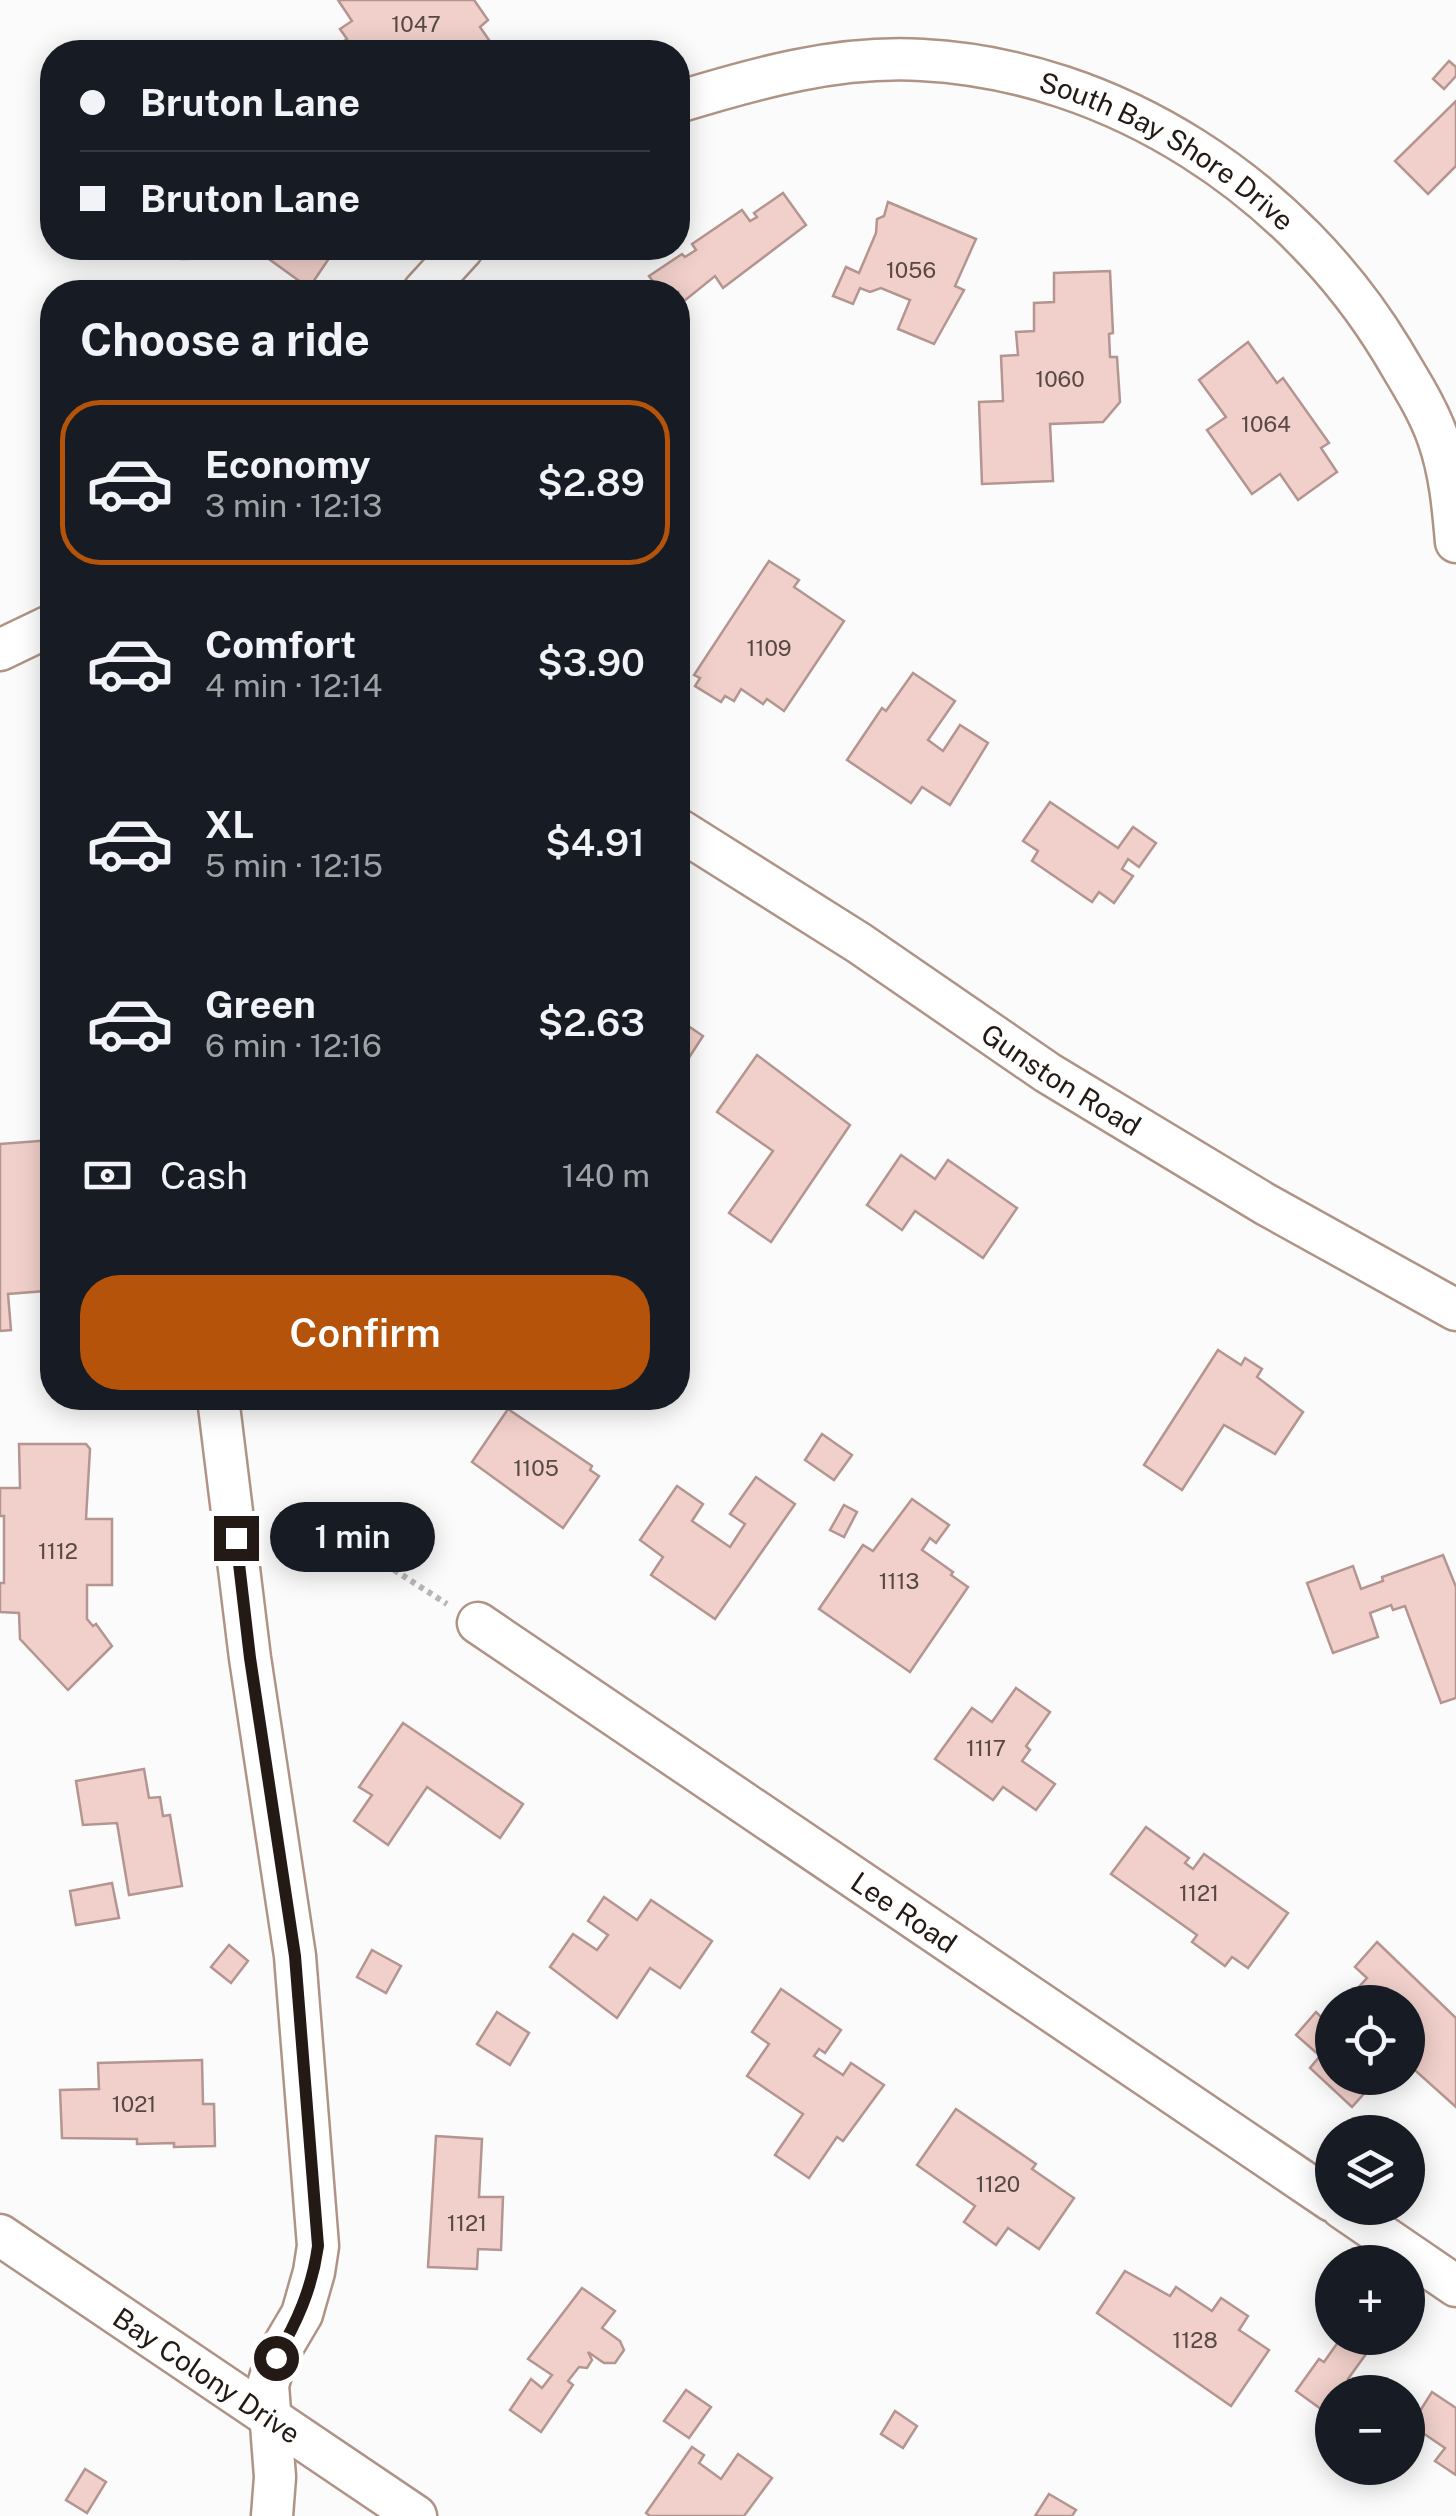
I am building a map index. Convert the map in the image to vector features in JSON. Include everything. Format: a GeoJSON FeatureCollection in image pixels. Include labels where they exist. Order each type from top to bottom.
{"type":"FeatureCollection","features":[{"type":"Feature","properties":{"kind":"street","name":"South Bay Shore Drive"},"geometry":{"type":"LineString","coordinates":[[690,98],[742,83],[840,63],[889,58],[926,60],[975,65],[1052,84],[1120,109],[1186,142],[1245,184],[1296,230],[1367,310],[1421,399],[1438,439],[1452,492],[1456,542]]}},
{"type":"Feature","properties":{"kind":"street"},"geometry":{"type":"LineString","coordinates":[[435,280],[452,260]]}},
{"type":"Feature","properties":{"kind":"street"},"geometry":{"type":"LineString","coordinates":[[0,650],[40,631]]}},
{"type":"Feature","properties":{"kind":"street","name":"Gunston Road"},"geometry":{"type":"LineString","coordinates":[[690,836],[859,943],[1048,1073],[1266,1204],[1456,1310]]}},
{"type":"Feature","properties":{"kind":"street"},"geometry":{"type":"LineString","coordinates":[[220,1410],[250,1658],[295,1956],[318,2246],[302,2314],[276,2358],[268,2384],[275,2476],[272,2516]]}},
{"type":"Feature","properties":{"kind":"street","name":"Lee Road"},"geometry":{"type":"LineString","coordinates":[[478,1623],[1315,2189]]}},
{"type":"Feature","properties":{"kind":"street"},"geometry":{"type":"LineString","coordinates":[[1367,2225],[1456,2286]]}},
{"type":"Feature","properties":{"kind":"street","name":"Bay Colony Drive"},"geometry":{"type":"LineString","coordinates":[[0,2234],[416,2516]]}},
{"type":"Feature","properties":{"kind":"path"},"geometry":{"type":"LineString","coordinates":[[236,1538],[266,1533],[320,1538],[391,1568],[478,1623]]}},
{"type":"Feature","properties":{"kind":"building"},"geometry":{"type":"Polygon","coordinates":[[[338,0],[474,0],[488,20],[480,27],[489,40],[346,40],[340,29],[352,21],[338,0]]]}},
{"type":"Feature","properties":{"kind":"building"},"geometry":{"type":"Polygon","coordinates":[[[1449,61],[1456,67],[1456,76],[1444,89],[1433,79],[1449,61]]]}},
{"type":"Feature","properties":{"kind":"building"},"geometry":{"type":"Polygon","coordinates":[[[1456,101],[1456,166],[1428,194],[1395,161],[1456,101]]]}},
{"type":"Feature","properties":{"kind":"building"},"geometry":{"type":"Polygon","coordinates":[[[783,193],[806,225],[723,288],[715,276],[690,296],[690,280],[652,280],[649,276],[673,260],[690,260],[690,254],[696,250],[692,244],[742,210],[750,221],[757,217],[754,213],[783,193]]]}},
{"type":"Feature","properties":{"kind":"building"},"geometry":{"type":"Polygon","coordinates":[[[888,202],[976,239],[955,286],[964,290],[934,344],[898,329],[910,300],[881,288],[870,292],[860,288],[853,304],[833,296],[846,267],[859,273],[876,233],[877,219],[884,216],[888,202]]]}},
{"type":"Feature","properties":{"kind":"building"},"geometry":{"type":"Polygon","coordinates":[[[270,260],[328,260],[314,280],[298,280],[270,260]]]}},
{"type":"Feature","properties":{"kind":"building"},"geometry":{"type":"Polygon","coordinates":[[[1110,271],[1110,357],[1117,357],[1120,402],[1103,422],[1050,424],[1053,481],[982,484],[979,402],[1003,401],[1001,356],[1018,355],[1016,332],[1034,331],[1034,303],[1054,302],[1054,273],[1110,271]]]}},
{"type":"Feature","properties":{"kind":"building"},"geometry":{"type":"Polygon","coordinates":[[[1248,342],[1277,383],[1283,378],[1329,443],[1321,448],[1337,472],[1298,500],[1280,474],[1252,494],[1207,430],[1226,417],[1199,380],[1248,342]]]}},
{"type":"Feature","properties":{"kind":"building"},"geometry":{"type":"Polygon","coordinates":[[[769,561],[799,580],[794,587],[844,621],[784,711],[767,699],[763,704],[741,689],[734,701],[725,696],[721,702],[695,686],[700,678],[694,675],[769,561]]]}},
{"type":"Feature","properties":{"kind":"building"},"geometry":{"type":"Polygon","coordinates":[[[913,673],[955,701],[928,740],[943,751],[960,725],[988,743],[950,805],[922,787],[911,803],[847,760],[882,708],[886,711],[913,673]]]}},
{"type":"Feature","properties":{"kind":"building"},"geometry":{"type":"Polygon","coordinates":[[[1050,802],[1118,848],[1133,827],[1156,843],[1139,867],[1128,859],[1122,869],[1133,876],[1114,903],[1099,892],[1092,902],[1032,861],[1038,851],[1023,841],[1050,802]]]}},
{"type":"Feature","properties":{"kind":"building"},"geometry":{"type":"Polygon","coordinates":[[[690,1027],[703,1036],[690,1056],[690,1027]]]}},
{"type":"Feature","properties":{"kind":"building"},"geometry":{"type":"Polygon","coordinates":[[[757,1055],[850,1125],[771,1242],[729,1213],[773,1151],[717,1112],[757,1055]]]}},
{"type":"Feature","properties":{"kind":"building"},"geometry":{"type":"Polygon","coordinates":[[[40,1141],[40,1291],[8,1294],[11,1330],[0,1331],[0,1144],[40,1141]]]}},
{"type":"Feature","properties":{"kind":"building"},"geometry":{"type":"Polygon","coordinates":[[[901,1155],[935,1179],[948,1160],[1017,1208],[983,1258],[915,1211],[902,1230],[867,1205],[901,1155]]]}},
{"type":"Feature","properties":{"kind":"building"},"geometry":{"type":"Polygon","coordinates":[[[1218,1350],[1241,1365],[1245,1358],[1262,1369],[1257,1377],[1303,1412],[1275,1454],[1224,1425],[1182,1490],[1144,1465],[1218,1350]]]}},
{"type":"Feature","properties":{"kind":"building"},"geometry":{"type":"Polygon","coordinates":[[[509,1410],[592,1466],[590,1470],[599,1476],[563,1528],[472,1462],[509,1410]]]}},
{"type":"Feature","properties":{"kind":"building"},"geometry":{"type":"Polygon","coordinates":[[[822,1434],[852,1455],[834,1480],[805,1460],[822,1434]]]}},
{"type":"Feature","properties":{"kind":"building"},"geometry":{"type":"Polygon","coordinates":[[[19,1444],[86,1444],[90,1449],[86,1519],[112,1519],[112,1585],[87,1585],[87,1619],[93,1626],[96,1624],[112,1646],[68,1690],[20,1639],[19,1613],[0,1612],[4,1516],[0,1516],[0,1488],[20,1488],[19,1444]]]}},
{"type":"Feature","properties":{"kind":"building"},"geometry":{"type":"Polygon","coordinates":[[[756,1477],[795,1504],[715,1619],[651,1575],[663,1557],[640,1540],[677,1486],[703,1504],[692,1521],[730,1547],[745,1524],[730,1514],[756,1477]]]}},
{"type":"Feature","properties":{"kind":"building"},"geometry":{"type":"Polygon","coordinates":[[[912,1499],[949,1525],[936,1543],[930,1538],[922,1550],[968,1587],[910,1672],[819,1609],[863,1545],[873,1551],[912,1499]]]}},
{"type":"Feature","properties":{"kind":"building"},"geometry":{"type":"Polygon","coordinates":[[[844,1505],[857,1512],[844,1537],[830,1530],[844,1505]]]}},
{"type":"Feature","properties":{"kind":"building"},"geometry":{"type":"Polygon","coordinates":[[[1443,1555],[1456,1587],[1456,1698],[1441,1703],[1405,1606],[1393,1610],[1391,1605],[1370,1613],[1378,1637],[1333,1653],[1307,1583],[1353,1566],[1361,1589],[1383,1581],[1382,1577],[1443,1555]]]}},
{"type":"Feature","properties":{"kind":"building"},"geometry":{"type":"Polygon","coordinates":[[[1016,1688],[1050,1712],[1026,1746],[1030,1750],[1022,1761],[1055,1784],[1036,1810],[1003,1787],[993,1800],[935,1759],[972,1708],[992,1722],[1016,1688]]]}},
{"type":"Feature","properties":{"kind":"building"},"geometry":{"type":"Polygon","coordinates":[[[403,1723],[523,1804],[500,1838],[427,1787],[388,1845],[354,1821],[372,1795],[359,1787],[403,1723]]]}},
{"type":"Feature","properties":{"kind":"building"},"geometry":{"type":"Polygon","coordinates":[[[144,1769],[149,1798],[160,1797],[163,1816],[170,1815],[182,1886],[129,1895],[117,1823],[83,1825],[76,1781],[144,1769]]]}},
{"type":"Feature","properties":{"kind":"building"},"geometry":{"type":"Polygon","coordinates":[[[1146,1827],[1189,1858],[1185,1863],[1193,1869],[1204,1854],[1288,1913],[1248,1968],[1232,1957],[1225,1966],[1192,1942],[1197,1935],[1111,1874],[1146,1827]]]}},
{"type":"Feature","properties":{"kind":"building"},"geometry":{"type":"Polygon","coordinates":[[[112,1883],[119,1918],[76,1925],[70,1891],[112,1883]]]}},
{"type":"Feature","properties":{"kind":"building"},"geometry":{"type":"Polygon","coordinates":[[[604,1897],[637,1920],[651,1900],[712,1941],[680,1988],[650,1968],[617,2018],[550,1967],[573,1934],[597,1950],[608,1935],[588,1921],[604,1897]]]}},
{"type":"Feature","properties":{"kind":"building"},"geometry":{"type":"Polygon","coordinates":[[[1377,1942],[1422,1985],[1361,1985],[1367,1978],[1355,1967],[1377,1942]]]}},
{"type":"Feature","properties":{"kind":"building"},"geometry":{"type":"Polygon","coordinates":[[[229,1945],[248,1961],[231,1983],[211,1967],[229,1945]]]}},
{"type":"Feature","properties":{"kind":"building"},"geometry":{"type":"Polygon","coordinates":[[[372,1950],[401,1966],[386,1993],[357,1977],[372,1950]]]}},
{"type":"Feature","properties":{"kind":"building"},"geometry":{"type":"Polygon","coordinates":[[[1425,1988],[1456,2018],[1456,2107],[1425,2079],[1425,1988]]]}},
{"type":"Feature","properties":{"kind":"building"},"geometry":{"type":"Polygon","coordinates":[[[781,1989],[841,2030],[825,2053],[819,2049],[814,2056],[843,2075],[851,2063],[884,2085],[843,2141],[837,2137],[809,2178],[775,2155],[803,2114],[747,2076],[769,2044],[752,2032],[781,1989]]]}},
{"type":"Feature","properties":{"kind":"building"},"geometry":{"type":"Polygon","coordinates":[[[497,2012],[529,2033],[510,2065],[477,2044],[497,2012]]]}},
{"type":"Feature","properties":{"kind":"building"},"geometry":{"type":"Polygon","coordinates":[[[1315,2013],[1315,2052],[1296,2035],[1315,2013]]]}},
{"type":"Feature","properties":{"kind":"building"},"geometry":{"type":"Polygon","coordinates":[[[202,2060],[203,2104],[214,2104],[215,2146],[174,2147],[174,2143],[137,2144],[137,2139],[62,2138],[60,2090],[99,2089],[98,2063],[202,2060]]]}},
{"type":"Feature","properties":{"kind":"building"},"geometry":{"type":"Polygon","coordinates":[[[1339,2095],[1363,2095],[1352,2107],[1339,2095]]]}},
{"type":"Feature","properties":{"kind":"building"},"geometry":{"type":"Polygon","coordinates":[[[956,2109],[1036,2164],[1032,2169],[1074,2198],[1039,2249],[1008,2228],[996,2245],[964,2222],[975,2206],[917,2165],[956,2109]]]}},
{"type":"Feature","properties":{"kind":"building"},"geometry":{"type":"Polygon","coordinates":[[[436,2136],[482,2139],[479,2197],[503,2197],[501,2250],[478,2249],[477,2269],[428,2267],[436,2136]]]}},
{"type":"Feature","properties":{"kind":"building"},"geometry":{"type":"Polygon","coordinates":[[[1125,2271],[1170,2296],[1176,2287],[1212,2311],[1221,2298],[1248,2316],[1239,2330],[1269,2350],[1231,2406],[1097,2313],[1125,2271]]]}},
{"type":"Feature","properties":{"kind":"building"},"geometry":{"type":"Polygon","coordinates":[[[582,2288],[615,2311],[602,2328],[620,2341],[624,2350],[615,2363],[604,2363],[588,2352],[592,2360],[587,2368],[579,2367],[568,2381],[573,2385],[541,2432],[510,2410],[531,2379],[542,2388],[552,2375],[528,2359],[582,2288]]]}},
{"type":"Feature","properties":{"kind":"building"},"geometry":{"type":"Polygon","coordinates":[[[1329,2355],[1365,2355],[1351,2375],[1315,2375],[1315,2405],[1296,2391],[1319,2359],[1324,2362],[1329,2355]]]}},
{"type":"Feature","properties":{"kind":"building"},"geometry":{"type":"Polygon","coordinates":[[[686,2390],[711,2407],[689,2438],[664,2421],[686,2390]]]}},
{"type":"Feature","properties":{"kind":"building"},"geometry":{"type":"Polygon","coordinates":[[[1432,2392],[1456,2408],[1456,2475],[1435,2461],[1445,2448],[1425,2434],[1425,2403],[1432,2392]]]}},
{"type":"Feature","properties":{"kind":"building"},"geometry":{"type":"Polygon","coordinates":[[[895,2411],[917,2426],[903,2448],[881,2434],[895,2411]]]}},
{"type":"Feature","properties":{"kind":"building"},"geometry":{"type":"Polygon","coordinates":[[[692,2447],[704,2455],[699,2463],[721,2479],[738,2454],[772,2478],[744,2516],[646,2513],[692,2447]]]}},
{"type":"Feature","properties":{"kind":"building"},"geometry":{"type":"Polygon","coordinates":[[[85,2469],[106,2482],[87,2513],[66,2500],[85,2469]]]}},
{"type":"Feature","properties":{"kind":"building"},"geometry":{"type":"Polygon","coordinates":[[[1049,2494],[1076,2510],[1072,2516],[1035,2516],[1049,2494]]]}},
{"type":"Feature","properties":{"kind":"route"},"geometry":{"type":"LineString","coordinates":[[236,1538],[295,1956],[318,2246],[302,2314],[276,2358]]}}]}
